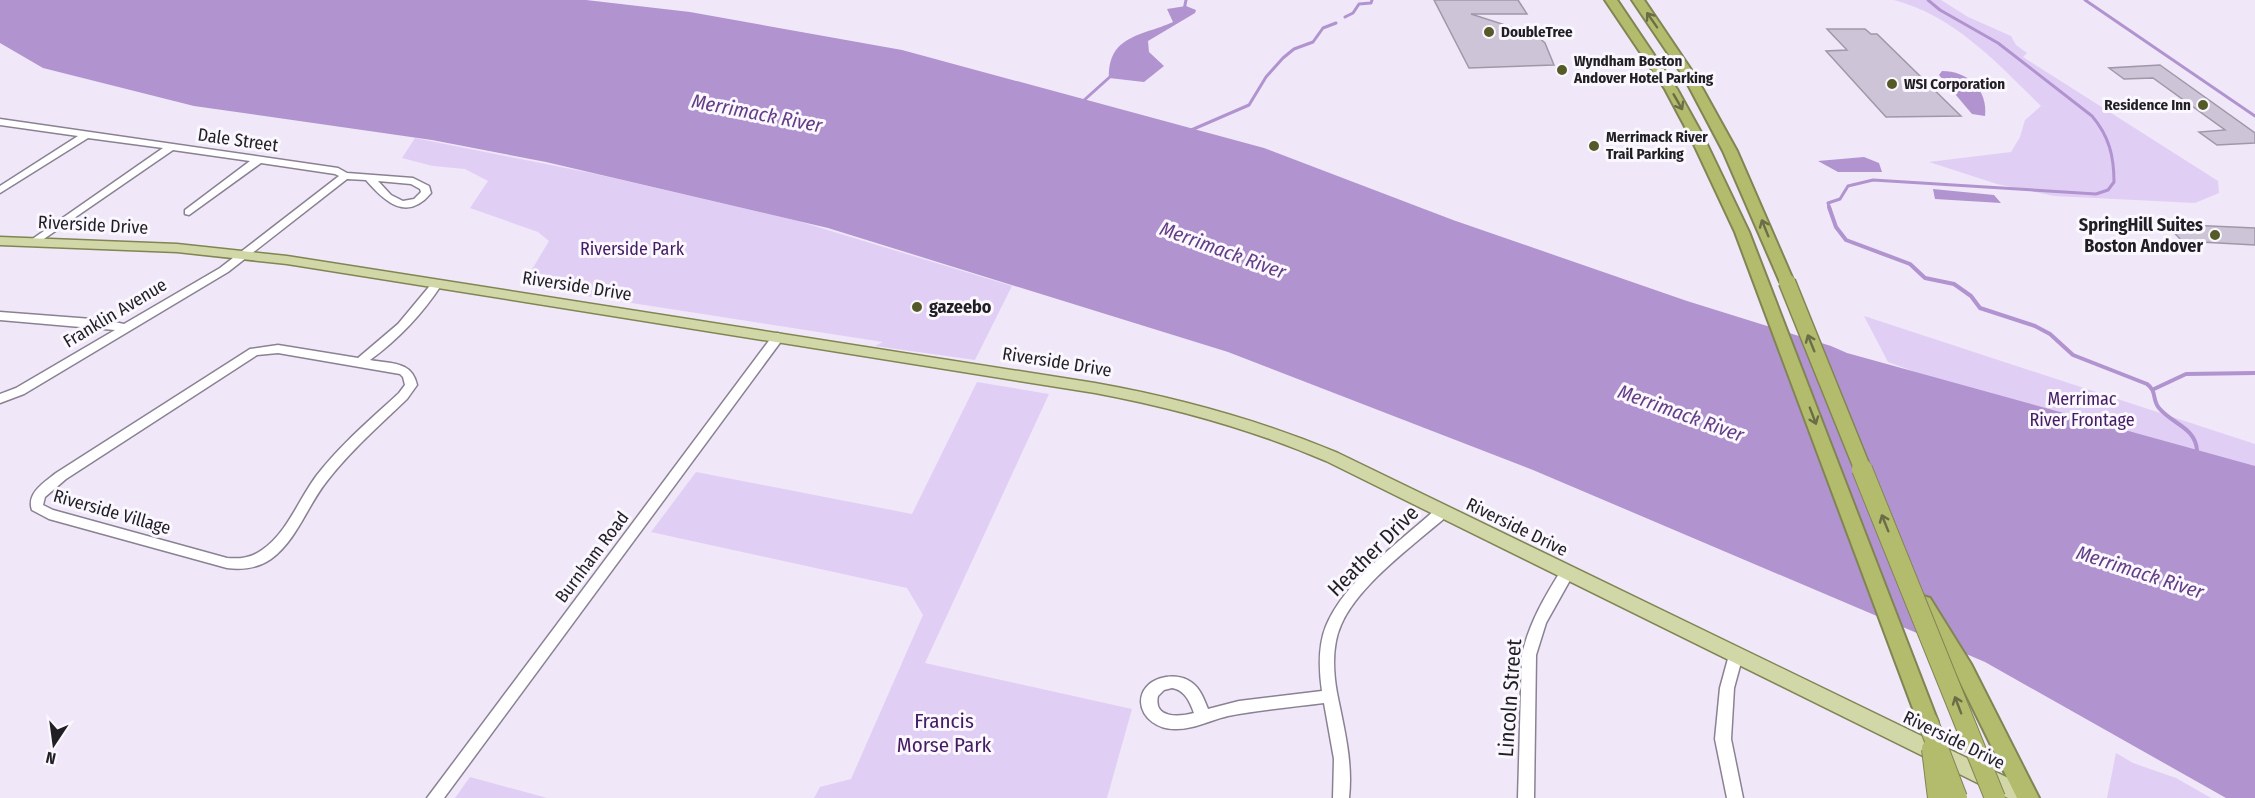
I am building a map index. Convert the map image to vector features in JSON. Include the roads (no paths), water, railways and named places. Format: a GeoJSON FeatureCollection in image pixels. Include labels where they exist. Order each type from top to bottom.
{"type":"FeatureCollection","features":[{"type":"Feature","properties":{"kind":"highway"},"geometry":{"type":"LineString","coordinates":[[1611,0],[1644,45],[1687,116],[1737,220],[1957,798]]}},
{"type":"Feature","properties":{"kind":"highway"},"geometry":{"type":"LineString","coordinates":[[1638,0],[1690,77],[1730,151],[1787,282],[1995,798]]}},
{"type":"Feature","properties":{"kind":"highway"},"geometry":{"type":"LineString","coordinates":[[1909,580],[1964,670],[2028,798]]}},
{"type":"Feature","properties":{"kind":"highway"},"geometry":{"type":"LineString","coordinates":[[1929,722],[1938,798]]}},
{"type":"Feature","properties":{"kind":"main road","name":"Riverside Drive"},"geometry":{"type":"LineString","coordinates":[[0,241],[177,248],[246,254],[1123,393],[1209,411],[1293,439],[2028,798]]}},
{"type":"Feature","properties":{"kind":"street","name":"Dale Street"},"geometry":{"type":"LineString","coordinates":[[0,122],[338,171],[345,176],[369,177],[413,182],[425,188],[426,194],[415,202],[398,204],[369,177]]}},
{"type":"Feature","properties":{"kind":"street"},"geometry":{"type":"LineString","coordinates":[[0,190],[86,135]]}},
{"type":"Feature","properties":{"kind":"street"},"geometry":{"type":"LineString","coordinates":[[34,242],[171,147]]}},
{"type":"Feature","properties":{"kind":"street"},"geometry":{"type":"LineString","coordinates":[[189,212],[258,160]]}},
{"type":"Feature","properties":{"kind":"street"},"geometry":{"type":"LineString","coordinates":[[246,254],[345,176]]}},
{"type":"Feature","properties":{"kind":"street","name":"Franklin Avenue"},"geometry":{"type":"LineString","coordinates":[[0,399],[20,391],[246,254]]}},
{"type":"Feature","properties":{"kind":"street"},"geometry":{"type":"LineString","coordinates":[[360,363],[430,296],[437,284]]}},
{"type":"Feature","properties":{"kind":"street"},"geometry":{"type":"LineString","coordinates":[[0,316],[105,324],[125,328]]}},
{"type":"Feature","properties":{"kind":"street","name":"Burnham Road"},"geometry":{"type":"LineString","coordinates":[[435,798],[778,337]]}},
{"type":"Feature","properties":{"kind":"street","name":"Riverside Village"},"geometry":{"type":"LineString","coordinates":[[278,349],[360,363],[404,371],[409,375],[411,384],[403,396],[331,467],[276,546],[261,558],[239,565],[227,563],[49,514],[38,507],[36,502],[38,496],[62,476],[247,355],[260,350],[278,349]]}},
{"type":"Feature","properties":{"kind":"street","name":"Heather Drive"},"geometry":{"type":"LineString","coordinates":[[1341,798],[1343,762],[1331,696],[1327,658],[1334,625],[1341,611],[1375,574],[1442,512]]}},
{"type":"Feature","properties":{"kind":"street","name":"Lincoln Street"},"geometry":{"type":"LineString","coordinates":[[1526,798],[1529,656],[1532,637],[1551,598],[1567,573]]}},
{"type":"Feature","properties":{"kind":"street"},"geometry":{"type":"LineString","coordinates":[[1736,655],[1726,688],[1723,739],[1736,798]]}},
{"type":"Feature","properties":{"kind":"street"},"geometry":{"type":"LineString","coordinates":[[1203,716],[1238,708],[1331,696]]}},
{"type":"Feature","properties":{"kind":"water","name":"Merrimack River"},"geometry":{"type":"Polygon","coordinates":[[[0,0],[586,0],[690,12],[902,50],[1264,148],[1453,220],[1687,301],[1847,353],[2255,466],[2255,798],[2226,798],[1985,662],[1533,470],[1228,352],[828,228],[546,162],[432,140],[194,106],[43,68],[0,43],[0,0]]]}},
{"type":"Feature","properties":{"kind":"water"},"geometry":{"type":"Polygon","coordinates":[[[1186,6],[1196,10],[1195,13],[1148,41],[1149,52],[1164,66],[1144,82],[1109,78],[1114,53],[1121,45],[1129,39],[1173,22],[1167,9],[1186,6]]]}},
{"type":"Feature","properties":{"kind":"water"},"geometry":{"type":"Polygon","coordinates":[[[1942,71],[1960,74],[1974,83],[1983,98],[1985,116],[1972,114],[1939,75],[1942,71]]]}},
{"type":"Feature","properties":{"kind":"water"},"geometry":{"type":"Polygon","coordinates":[[[1864,157],[1879,163],[1882,172],[1838,172],[1818,161],[1864,157]]]}},
{"type":"Feature","properties":{"kind":"water"},"geometry":{"type":"Polygon","coordinates":[[[1933,189],[1994,195],[2001,203],[1935,199],[1933,189]]]}},
{"type":"Feature","properties":{"kind":"waterway"},"geometry":{"type":"LineString","coordinates":[[1184,10],[1186,0]]}},
{"type":"Feature","properties":{"kind":"waterway"},"geometry":{"type":"LineString","coordinates":[[1345,17],[1353,13],[1359,4],[1371,3],[1372,0]]}},
{"type":"Feature","properties":{"kind":"waterway"},"geometry":{"type":"LineString","coordinates":[[1830,209],[1828,203],[1840,199],[1848,186],[1873,180],[2096,194],[2108,190],[2114,182],[2109,147],[2103,131],[2092,116],[1998,43],[1940,10],[1928,0]]}},
{"type":"Feature","properties":{"kind":"waterway"},"geometry":{"type":"LineString","coordinates":[[2085,0],[2255,116]]}},
{"type":"Feature","properties":{"kind":"waterway"},"geometry":{"type":"LineString","coordinates":[[1189,131],[1249,105],[1266,77],[1283,58],[1294,49],[1313,42],[1323,28],[1336,23]]}},
{"type":"Feature","properties":{"kind":"waterway"},"geometry":{"type":"LineString","coordinates":[[1082,102],[1112,75]]}},
{"type":"Feature","properties":{"kind":"waterway"},"geometry":{"type":"LineString","coordinates":[[1829,207],[1836,227],[1846,240],[1910,264],[1925,278],[1954,284],[1971,296],[1980,308],[2035,326],[2050,334],[2073,355],[2147,384],[2159,408],[2188,431],[2197,450]]}},
{"type":"Feature","properties":{"kind":"waterway"},"geometry":{"type":"LineString","coordinates":[[2154,389],[2186,374],[2255,373]]}},
{"type":"Feature","properties":{"kind":"place","name":"DoubleTree"},"geometry":{"type":"Point","coordinates":[1489,32]}},
{"type":"Feature","properties":{"kind":"place","name":"Wyndham Boston Andover Hotel Parking"},"geometry":{"type":"Point","coordinates":[1562,70]}},
{"type":"Feature","properties":{"kind":"place","name":"WSI Corporation"},"geometry":{"type":"Point","coordinates":[1892,84]}},
{"type":"Feature","properties":{"kind":"place","name":"Residence Inn"},"geometry":{"type":"Point","coordinates":[2203,105]}},
{"type":"Feature","properties":{"kind":"place","name":"Merrimack River Trail Parking"},"geometry":{"type":"Point","coordinates":[1594,146]}},
{"type":"Feature","properties":{"kind":"place","name":"SpringHill Suites Boston Andover"},"geometry":{"type":"Point","coordinates":[2215,235]}},
{"type":"Feature","properties":{"kind":"place","name":"gazeebo"},"geometry":{"type":"Point","coordinates":[917,307]}},
{"type":"Feature","properties":{"kind":"park label","name":"Riverside Park"},"geometry":{"type":"Point","coordinates":[632,249]}},
{"type":"Feature","properties":{"kind":"park label","name":"Merrimac River Frontage"},"geometry":{"type":"Point","coordinates":[2082,409]}},
{"type":"Feature","properties":{"kind":"park label","name":"Francis Morse Park"},"geometry":{"type":"Point","coordinates":[944,733]}}]}
